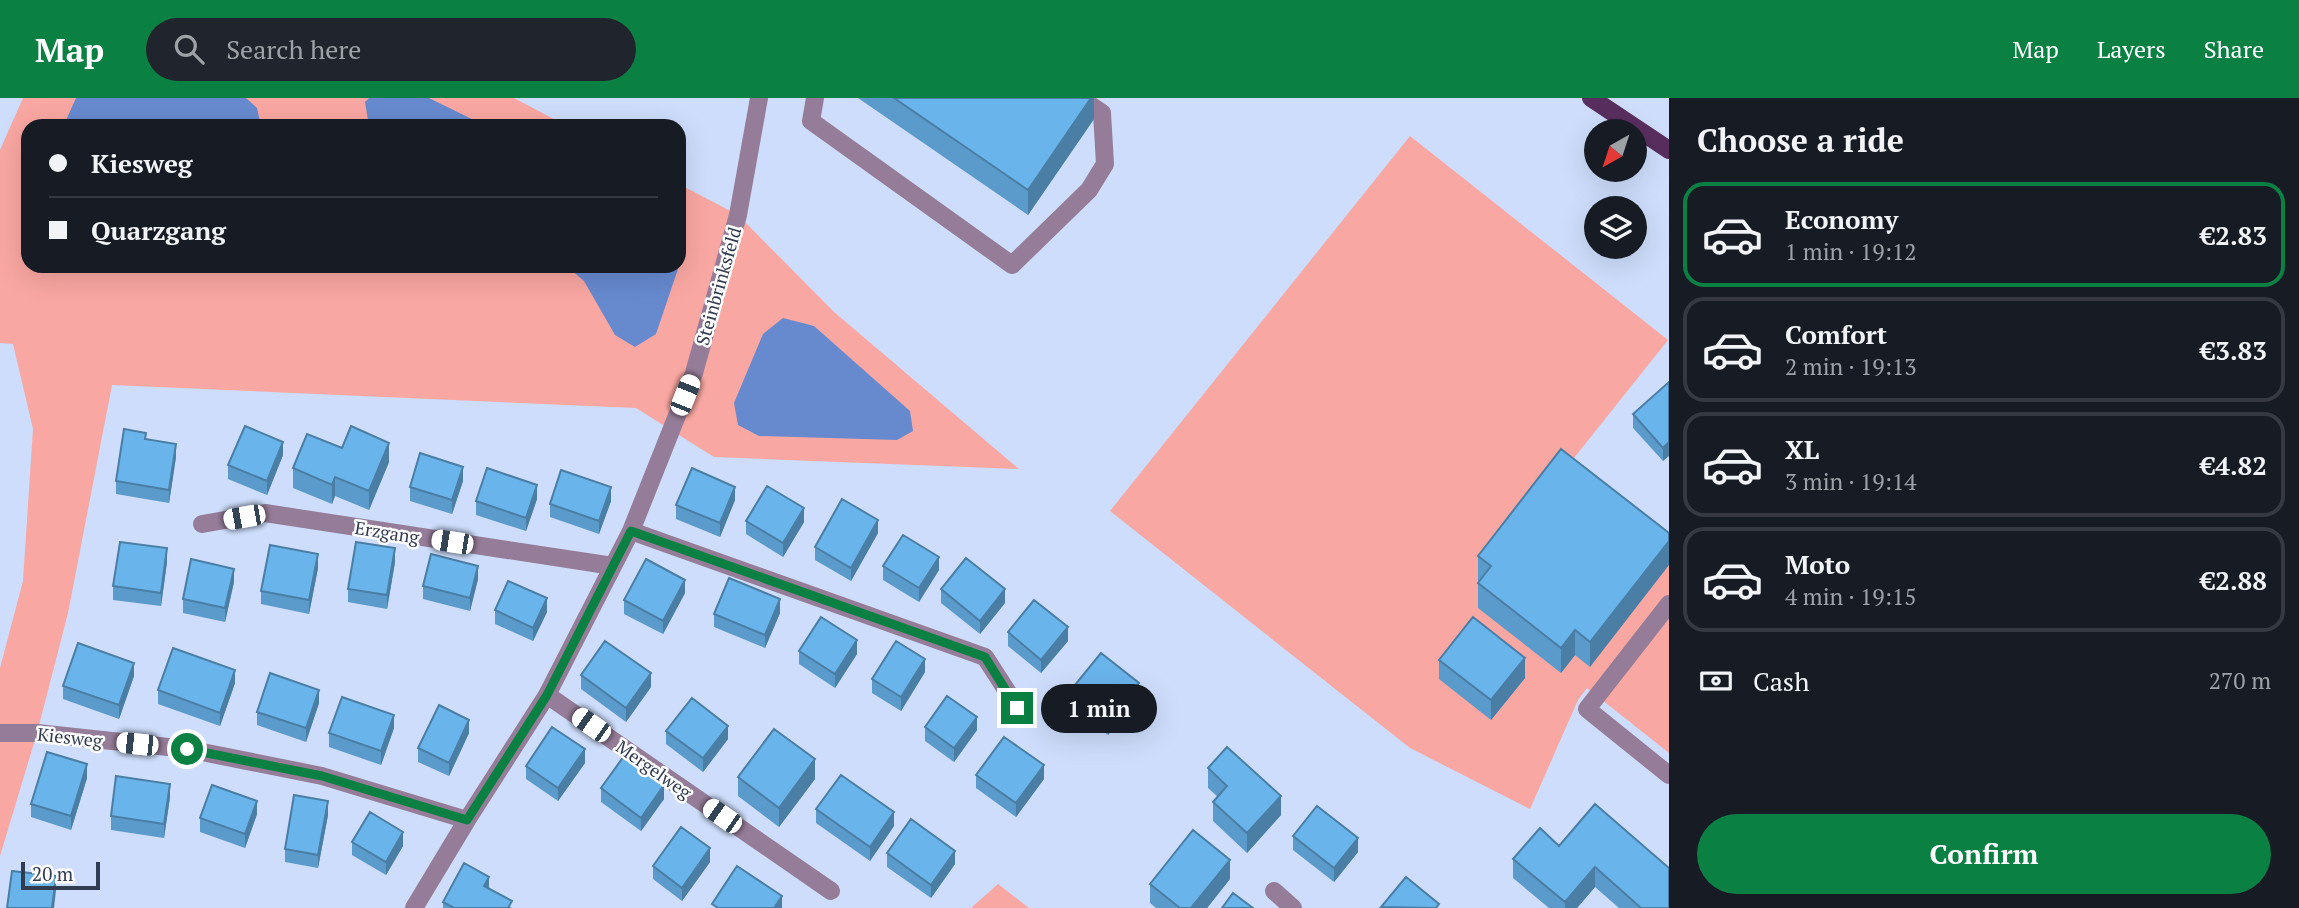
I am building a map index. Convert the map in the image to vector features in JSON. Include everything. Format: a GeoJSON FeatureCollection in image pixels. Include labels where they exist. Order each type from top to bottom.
{"type":"FeatureCollection","features":[{"type":"Feature","properties":{"kind":"main road"},"geometry":{"type":"LineString","coordinates":[[1591,98],[1669,150]]}},
{"type":"Feature","properties":{"kind":"street","name":"Steinbrinksfeld"},"geometry":{"type":"LineString","coordinates":[[414,908],[547,695],[631,531],[694,373],[738,215],[759,98]]}},
{"type":"Feature","properties":{"kind":"street"},"geometry":{"type":"LineString","coordinates":[[815,98],[811,121],[1012,265],[1089,190],[1105,164],[1102,113],[1080,98]]}},
{"type":"Feature","properties":{"kind":"street","name":"Erzgang"},"geometry":{"type":"LineString","coordinates":[[202,524],[265,513],[613,566]]}},
{"type":"Feature","properties":{"kind":"street"},"geometry":{"type":"LineString","coordinates":[[631,531],[985,657],[1017,708]]}},
{"type":"Feature","properties":{"kind":"street"},"geometry":{"type":"LineString","coordinates":[[1669,604],[1587,709],[1669,775]]}},
{"type":"Feature","properties":{"kind":"street","name":"Mergelweg"},"geometry":{"type":"LineString","coordinates":[[547,695],[831,891]]}},
{"type":"Feature","properties":{"kind":"street","name":"Kiesweg"},"geometry":{"type":"LineString","coordinates":[[0,733],[37,733],[187,749],[322,776],[467,820]]}},
{"type":"Feature","properties":{"kind":"street"},"geometry":{"type":"LineString","coordinates":[[1274,891],[1293,908]]}},
{"type":"Feature","properties":{"kind":"shaded area"},"geometry":{"type":"Polygon","coordinates":[[[23,98],[514,98],[554,119],[21,119],[21,273],[686,273],[686,188],[738,215],[834,312],[1019,469],[714,457],[636,408],[112,385],[68,613],[37,733],[0,856],[0,668],[23,581],[33,429],[13,344],[0,343],[0,150],[23,98]]]}},
{"type":"Feature","properties":{"kind":"shaded area"},"geometry":{"type":"Polygon","coordinates":[[[1410,136],[1668,340],[1570,463],[1669,541],[1669,753],[1587,688],[1578,700],[1530,809],[1410,748],[1110,511],[1410,136]]]}},
{"type":"Feature","properties":{"kind":"shaded area"},"geometry":{"type":"Polygon","coordinates":[[[998,884],[1029,908],[971,908],[998,884]]]}},
{"type":"Feature","properties":{"kind":"water"},"geometry":{"type":"Polygon","coordinates":[[[76,98],[246,98],[257,108],[259,119],[67,119],[76,98]]]}},
{"type":"Feature","properties":{"kind":"water"},"geometry":{"type":"Polygon","coordinates":[[[369,98],[429,98],[472,119],[368,119],[365,102],[369,98]]]}},
{"type":"Feature","properties":{"kind":"water"},"geometry":{"type":"Polygon","coordinates":[[[575,273],[677,273],[656,334],[635,347],[615,335],[584,281],[575,273]]]}},
{"type":"Feature","properties":{"kind":"water"},"geometry":{"type":"Polygon","coordinates":[[[783,318],[814,326],[910,411],[913,431],[897,440],[759,436],[738,425],[734,403],[763,334],[783,318]]]}},
{"type":"Feature","properties":{"kind":"building"},"geometry":{"type":"Polygon","coordinates":[[[894,98],[1091,98],[1028,190],[894,98]]]}},
{"type":"Feature","properties":{"kind":"building"},"geometry":{"type":"Polygon","coordinates":[[[1669,382],[1669,442],[1663,448],[1633,414],[1669,382]]]}},
{"type":"Feature","properties":{"kind":"building"},"geometry":{"type":"Polygon","coordinates":[[[245,426],[283,442],[267,481],[228,465],[245,426]]]}},
{"type":"Feature","properties":{"kind":"building"},"geometry":{"type":"Polygon","coordinates":[[[351,426],[389,443],[369,491],[335,477],[332,485],[293,468],[307,434],[342,448],[351,426]]]}},
{"type":"Feature","properties":{"kind":"building"},"geometry":{"type":"Polygon","coordinates":[[[124,429],[146,433],[145,439],[176,444],[169,490],[116,481],[124,429]]]}},
{"type":"Feature","properties":{"kind":"building"},"geometry":{"type":"Polygon","coordinates":[[[1561,449],[1669,533],[1669,541],[1590,642],[1575,630],[1561,648],[1478,583],[1491,566],[1478,556],[1561,449]]]}},
{"type":"Feature","properties":{"kind":"building"},"geometry":{"type":"Polygon","coordinates":[[[420,453],[463,467],[452,500],[410,487],[420,453]]]}},
{"type":"Feature","properties":{"kind":"building"},"geometry":{"type":"Polygon","coordinates":[[[487,468],[537,485],[526,518],[476,501],[487,468]]]}},
{"type":"Feature","properties":{"kind":"building"},"geometry":{"type":"Polygon","coordinates":[[[692,468],[735,487],[720,523],[676,505],[692,468]]]}},
{"type":"Feature","properties":{"kind":"building"},"geometry":{"type":"Polygon","coordinates":[[[561,470],[611,487],[599,521],[550,504],[561,470]]]}},
{"type":"Feature","properties":{"kind":"building"},"geometry":{"type":"Polygon","coordinates":[[[767,486],[804,508],[783,543],[746,521],[767,486]]]}},
{"type":"Feature","properties":{"kind":"building"},"geometry":{"type":"Polygon","coordinates":[[[842,499],[878,520],[851,568],[815,547],[842,499]]]}},
{"type":"Feature","properties":{"kind":"building"},"geometry":{"type":"Polygon","coordinates":[[[903,535],[939,557],[919,588],[883,566],[903,535]]]}},
{"type":"Feature","properties":{"kind":"building"},"geometry":{"type":"Polygon","coordinates":[[[120,542],[167,548],[161,593],[113,586],[120,542]]]}},
{"type":"Feature","properties":{"kind":"building"},"geometry":{"type":"Polygon","coordinates":[[[356,542],[395,548],[387,595],[348,589],[356,542]]]}},
{"type":"Feature","properties":{"kind":"building"},"geometry":{"type":"Polygon","coordinates":[[[270,545],[318,554],[309,600],[261,591],[270,545]]]}},
{"type":"Feature","properties":{"kind":"building"},"geometry":{"type":"Polygon","coordinates":[[[431,554],[478,566],[470,598],[423,586],[431,554]]]}},
{"type":"Feature","properties":{"kind":"building"},"geometry":{"type":"Polygon","coordinates":[[[966,558],[1005,589],[980,621],[941,589],[966,558]]]}},
{"type":"Feature","properties":{"kind":"building"},"geometry":{"type":"Polygon","coordinates":[[[191,559],[234,569],[225,608],[183,599],[191,559]]]}},
{"type":"Feature","properties":{"kind":"building"},"geometry":{"type":"Polygon","coordinates":[[[646,559],[685,580],[663,621],[624,600],[646,559]]]}},
{"type":"Feature","properties":{"kind":"building"},"geometry":{"type":"Polygon","coordinates":[[[729,578],[780,599],[765,635],[714,614],[729,578]]]}},
{"type":"Feature","properties":{"kind":"building"},"geometry":{"type":"Polygon","coordinates":[[[508,581],[547,598],[533,628],[495,610],[508,581]]]}},
{"type":"Feature","properties":{"kind":"building"},"geometry":{"type":"Polygon","coordinates":[[[1034,600],[1068,627],[1041,660],[1008,632],[1034,600]]]}},
{"type":"Feature","properties":{"kind":"building"},"geometry":{"type":"Polygon","coordinates":[[[821,617],[857,640],[835,674],[799,651],[821,617]]]}},
{"type":"Feature","properties":{"kind":"building"},"geometry":{"type":"Polygon","coordinates":[[[1473,617],[1525,658],[1491,700],[1439,660],[1473,617]]]}},
{"type":"Feature","properties":{"kind":"building"},"geometry":{"type":"Polygon","coordinates":[[[605,641],[651,673],[626,708],[581,675],[605,641]]]}},
{"type":"Feature","properties":{"kind":"building"},"geometry":{"type":"Polygon","coordinates":[[[896,641],[925,659],[901,697],[872,679],[896,641]]]}},
{"type":"Feature","properties":{"kind":"building"},"geometry":{"type":"Polygon","coordinates":[[[78,643],[134,663],[119,705],[63,686],[78,643]]]}},
{"type":"Feature","properties":{"kind":"building"},"geometry":{"type":"Polygon","coordinates":[[[173,648],[235,670],[220,713],[158,690],[173,648]]]}},
{"type":"Feature","properties":{"kind":"building"},"geometry":{"type":"Polygon","coordinates":[[[1101,653],[1139,683],[1108,721],[1070,691],[1101,653]]]}},
{"type":"Feature","properties":{"kind":"building"},"geometry":{"type":"Polygon","coordinates":[[[270,673],[319,690],[306,728],[257,712],[270,673]]]}},
{"type":"Feature","properties":{"kind":"building"},"geometry":{"type":"Polygon","coordinates":[[[947,696],[977,717],[954,748],[925,727],[947,696]]]}},
{"type":"Feature","properties":{"kind":"building"},"geometry":{"type":"Polygon","coordinates":[[[342,697],[394,715],[381,751],[329,733],[342,697]]]}},
{"type":"Feature","properties":{"kind":"building"},"geometry":{"type":"Polygon","coordinates":[[[692,698],[728,726],[703,758],[666,731],[692,698]]]}},
{"type":"Feature","properties":{"kind":"building"},"geometry":{"type":"Polygon","coordinates":[[[439,705],[469,720],[449,763],[418,748],[439,705]]]}},
{"type":"Feature","properties":{"kind":"building"},"geometry":{"type":"Polygon","coordinates":[[[552,727],[585,749],[558,788],[526,766],[552,727]]]}},
{"type":"Feature","properties":{"kind":"building"},"geometry":{"type":"Polygon","coordinates":[[[774,729],[815,759],[779,808],[738,777],[774,729]]]}},
{"type":"Feature","properties":{"kind":"building"},"geometry":{"type":"Polygon","coordinates":[[[1004,737],[1044,765],[1016,803],[976,775],[1004,737]]]}},
{"type":"Feature","properties":{"kind":"building"},"geometry":{"type":"Polygon","coordinates":[[[1227,747],[1281,796],[1247,833],[1213,802],[1227,786],[1208,768],[1227,747]]]}},
{"type":"Feature","properties":{"kind":"building"},"geometry":{"type":"Polygon","coordinates":[[[47,752],[87,764],[71,816],[31,804],[47,752]]]}},
{"type":"Feature","properties":{"kind":"building"},"geometry":{"type":"Polygon","coordinates":[[[624,756],[664,785],[641,818],[601,788],[624,756]]]}},
{"type":"Feature","properties":{"kind":"building"},"geometry":{"type":"Polygon","coordinates":[[[841,775],[894,812],[870,847],[816,809],[841,775]]]}},
{"type":"Feature","properties":{"kind":"building"},"geometry":{"type":"Polygon","coordinates":[[[116,776],[170,784],[164,824],[111,816],[116,776]]]}},
{"type":"Feature","properties":{"kind":"building"},"geometry":{"type":"Polygon","coordinates":[[[212,785],[257,801],[245,834],[200,818],[212,785]]]}},
{"type":"Feature","properties":{"kind":"building"},"geometry":{"type":"Polygon","coordinates":[[[294,795],[328,801],[318,855],[285,849],[294,795]]]}},
{"type":"Feature","properties":{"kind":"building"},"geometry":{"type":"Polygon","coordinates":[[[1595,804],[1669,868],[1669,908],[1641,908],[1595,867],[1565,902],[1513,859],[1540,828],[1559,846],[1595,804]]]}},
{"type":"Feature","properties":{"kind":"building"},"geometry":{"type":"Polygon","coordinates":[[[1317,806],[1358,838],[1334,868],[1293,836],[1317,806]]]}},
{"type":"Feature","properties":{"kind":"building"},"geometry":{"type":"Polygon","coordinates":[[[370,812],[403,832],[386,862],[352,842],[370,812]]]}},
{"type":"Feature","properties":{"kind":"building"},"geometry":{"type":"Polygon","coordinates":[[[911,819],[955,851],[931,885],[887,853],[911,819]]]}},
{"type":"Feature","properties":{"kind":"building"},"geometry":{"type":"Polygon","coordinates":[[[681,827],[710,848],[682,888],[653,866],[681,827]]]}},
{"type":"Feature","properties":{"kind":"building"},"geometry":{"type":"Polygon","coordinates":[[[1193,830],[1230,860],[1191,908],[1180,908],[1150,884],[1193,830]]]}},
{"type":"Feature","properties":{"kind":"building"},"geometry":{"type":"Polygon","coordinates":[[[464,863],[489,877],[484,886],[512,901],[508,908],[454,908],[443,902],[464,863]]]}},
{"type":"Feature","properties":{"kind":"building"},"geometry":{"type":"Polygon","coordinates":[[[737,866],[782,896],[774,908],[718,908],[712,904],[737,866]]]}},
{"type":"Feature","properties":{"kind":"building"},"geometry":{"type":"Polygon","coordinates":[[[12,871],[56,876],[52,908],[7,908],[12,871]]]}},
{"type":"Feature","properties":{"kind":"building"},"geometry":{"type":"Polygon","coordinates":[[[1406,877],[1439,904],[1436,908],[1381,907],[1406,877]]]}},
{"type":"Feature","properties":{"kind":"building"},"geometry":{"type":"Polygon","coordinates":[[[1233,893],[1253,908],[1222,908],[1233,893]]]}},
{"type":"Feature","properties":{"kind":"route"},"geometry":{"type":"LineString","coordinates":[[187,749],[322,776],[467,820],[547,695],[631,531],[985,657],[1017,708]]}}]}
